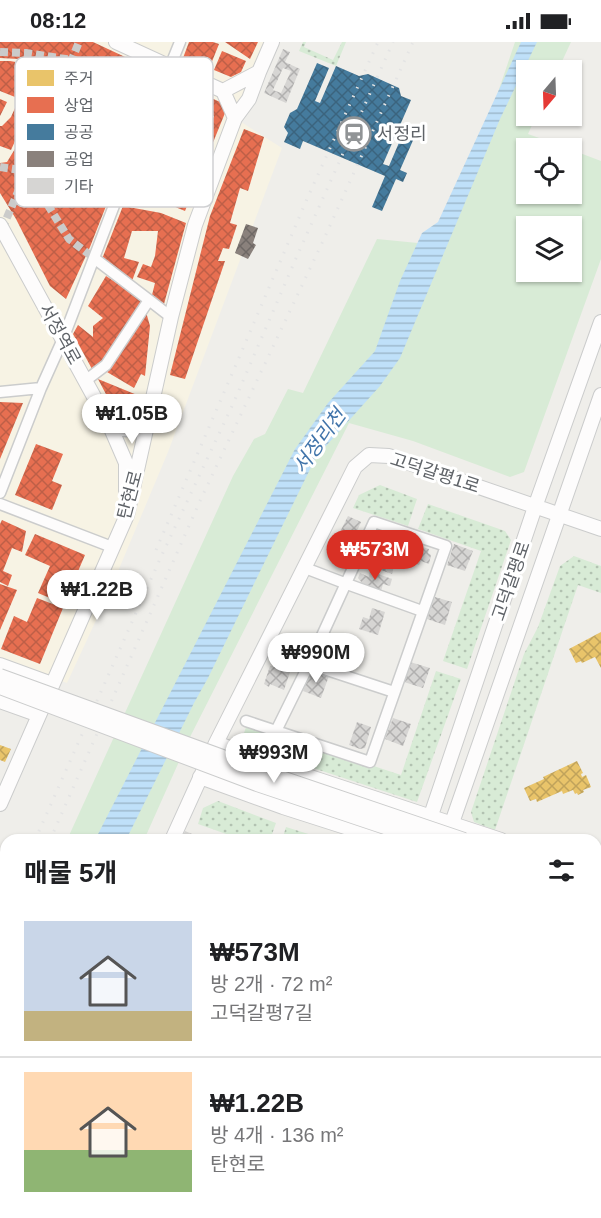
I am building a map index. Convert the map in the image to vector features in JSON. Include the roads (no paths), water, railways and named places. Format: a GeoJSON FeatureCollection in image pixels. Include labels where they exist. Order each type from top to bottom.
{"type":"FeatureCollection","features":[{"type":"Feature","properties":{"kind":"street"},"geometry":{"type":"LineString","coordinates":[[116,42],[148,57]]}},
{"type":"Feature","properties":{"kind":"street"},"geometry":{"type":"LineString","coordinates":[[173,57],[180,42]]}},
{"type":"Feature","properties":{"kind":"street","name":"탄현로"},"geometry":{"type":"LineString","coordinates":[[213,177],[235,118],[249,99],[272,42]]}},
{"type":"Feature","properties":{"kind":"street"},"geometry":{"type":"LineString","coordinates":[[223,91],[259,72]]}},
{"type":"Feature","properties":{"kind":"street"},"geometry":{"type":"LineString","coordinates":[[240,81],[253,89]]}},
{"type":"Feature","properties":{"kind":"street"},"geometry":{"type":"LineString","coordinates":[[213,87],[223,91],[235,118]]}},
{"type":"Feature","properties":{"kind":"street"},"geometry":{"type":"LineString","coordinates":[[0,493],[114,207]]}},
{"type":"Feature","properties":{"kind":"street","name":"탄현로"},"geometry":{"type":"LineString","coordinates":[[0,804],[127,515],[171,317],[202,207]]}},
{"type":"Feature","properties":{"kind":"street","name":"서정역로"},"geometry":{"type":"LineString","coordinates":[[1,228],[110,426],[126,463],[127,515]]}},
{"type":"Feature","properties":{"kind":"street"},"geometry":{"type":"LineString","coordinates":[[94,258],[171,317]]}},
{"type":"Feature","properties":{"kind":"street"},"geometry":{"type":"LineString","coordinates":[[86,381],[106,365],[149,300]]}},
{"type":"Feature","properties":{"kind":"street","name":"고덕갈평로"},"geometry":{"type":"LineString","coordinates":[[425,834],[535,507],[601,322]]}},
{"type":"Feature","properties":{"kind":"street"},"geometry":{"type":"LineString","coordinates":[[0,392],[41,388]]}},
{"type":"Feature","properties":{"kind":"street","name":"고덕갈평로"},"geometry":{"type":"LineString","coordinates":[[448,834],[601,395]]}},
{"type":"Feature","properties":{"kind":"street"},"geometry":{"type":"LineString","coordinates":[[110,426],[124,430],[135,429],[147,423]]}},
{"type":"Feature","properties":{"kind":"street","name":"고덕갈평1로"},"geometry":{"type":"LineString","coordinates":[[175,834],[264,645],[355,467],[369,455],[389,456],[600,529]]}},
{"type":"Feature","properties":{"kind":"street"},"geometry":{"type":"LineString","coordinates":[[0,504],[112,547]]}},
{"type":"Feature","properties":{"kind":"street"},"geometry":{"type":"LineString","coordinates":[[246,721],[276,731],[370,762],[446,546],[374,522],[276,731]]}},
{"type":"Feature","properties":{"kind":"street"},"geometry":{"type":"LineString","coordinates":[[305,568],[422,611]]}},
{"type":"Feature","properties":{"kind":"street"},"geometry":{"type":"LineString","coordinates":[[264,645],[309,664],[394,692]]}},
{"type":"Feature","properties":{"kind":"street"},"geometry":{"type":"LineString","coordinates":[[0,664],[52,684]]}},
{"type":"Feature","properties":{"kind":"street"},"geometry":{"type":"LineString","coordinates":[[0,676],[264,772],[446,834]]}},
{"type":"Feature","properties":{"kind":"street"},"geometry":{"type":"LineString","coordinates":[[0,687],[257,784],[405,834]]}},
{"type":"Feature","properties":{"kind":"street"},"geometry":{"type":"LineString","coordinates":[[0,701],[39,715]]}},
{"type":"Feature","properties":{"kind":"street"},"geometry":{"type":"LineString","coordinates":[[216,743],[484,834]]}},
{"type":"Feature","properties":{"kind":"street"},"geometry":{"type":"LineString","coordinates":[[283,807],[295,771]]}},
{"type":"Feature","properties":{"kind":"street"},"geometry":{"type":"LineString","coordinates":[[200,777],[367,834]]}},
{"type":"Feature","properties":{"kind":"water","name":"서정리천"},"geometry":{"type":"Polygon","coordinates":[[[521,42],[537,42],[528,60],[516,60],[516,86],[400,358],[380,386],[316,457],[129,834],[98,834],[295,449],[328,403],[375,351],[400,281],[422,233],[438,222],[521,42]]]}},
{"type":"Feature","properties":{"kind":"tunnel"},"geometry":{"type":"LineString","coordinates":[[73,57],[79,42]]}},
{"type":"Feature","properties":{"kind":"tunnel"},"geometry":{"type":"LineString","coordinates":[[0,52],[52,57]]}},
{"type":"Feature","properties":{"kind":"tunnel"},"geometry":{"type":"LineString","coordinates":[[0,167],[15,169]]}},
{"type":"Feature","properties":{"kind":"tunnel"},"geometry":{"type":"LineString","coordinates":[[2,229],[15,199]]}},
{"type":"Feature","properties":{"kind":"tunnel"},"geometry":{"type":"LineString","coordinates":[[49,207],[69,239],[94,258]]}},
{"type":"Feature","properties":{"kind":"railway"},"geometry":{"type":"LineString","coordinates":[[156,550],[307,199],[378,42]]}},
{"type":"Feature","properties":{"kind":"railway"},"geometry":{"type":"LineString","coordinates":[[38,834],[160,559],[233,404],[393,42]]}},
{"type":"Feature","properties":{"kind":"railway"},"geometry":{"type":"LineString","coordinates":[[53,834],[200,501],[323,241],[413,42]]}},
{"type":"Feature","properties":{"kind":"place","name":"서정리"},"geometry":{"type":"Point","coordinates":[354,134]}}]}
